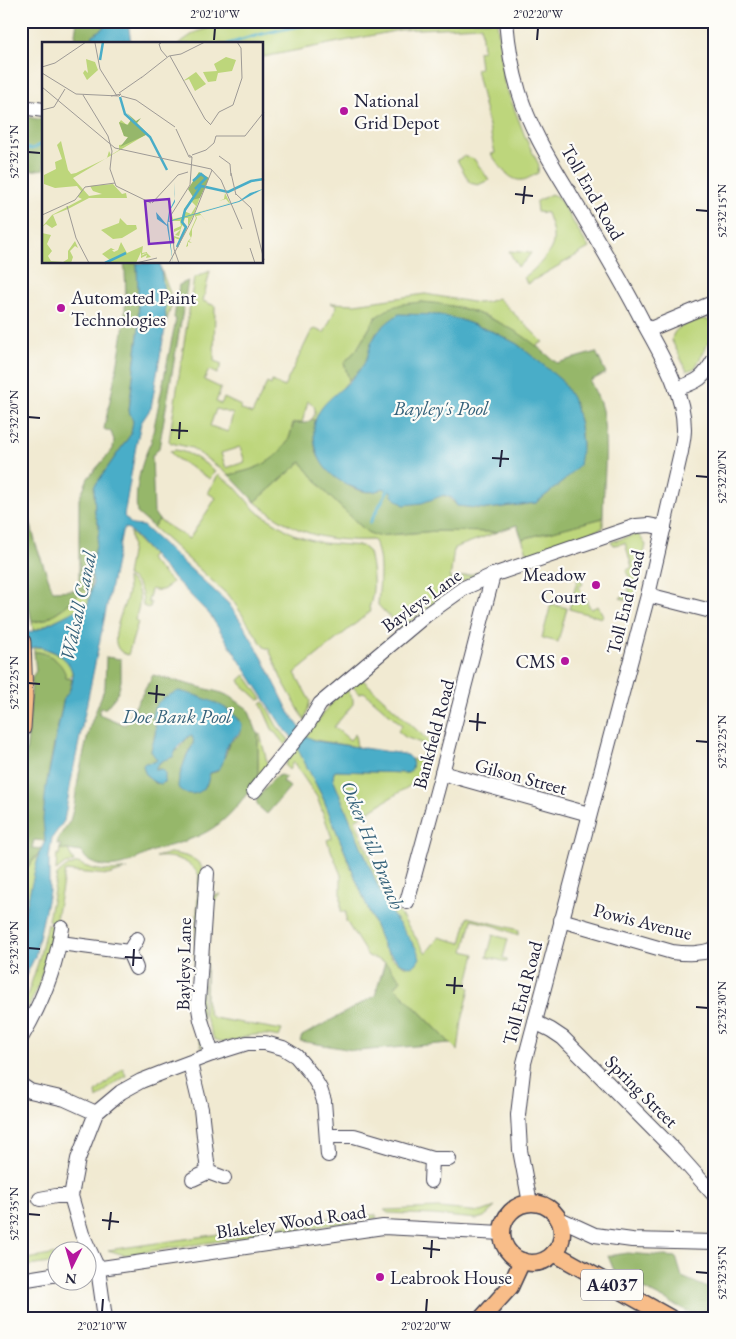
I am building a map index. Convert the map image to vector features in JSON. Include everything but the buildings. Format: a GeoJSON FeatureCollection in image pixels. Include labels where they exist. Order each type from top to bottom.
{"type":"FeatureCollection","features":[{"type":"Feature","properties":{"kind":"highway"},"geometry":{"type":"LineString","coordinates":[[21,728],[24,697],[22,651]]}},
{"type":"Feature","properties":{"kind":"main road"},"geometry":{"type":"LineString","coordinates":[[530,1203],[541,1204],[551,1210],[558,1218],[562,1233],[554,1253],[548,1258],[535,1263],[522,1261],[511,1255],[504,1245],[502,1233],[504,1222],[510,1212],[519,1206],[530,1203]]}},
{"type":"Feature","properties":{"kind":"main road","name":"A4037"},"geometry":{"type":"LineString","coordinates":[[554,1253],[670,1318]]}},
{"type":"Feature","properties":{"kind":"main road"},"geometry":{"type":"LineString","coordinates":[[482,1318],[510,1287],[522,1261]]}},
{"type":"Feature","properties":{"kind":"street","name":"Toll End Road"},"geometry":{"type":"LineString","coordinates":[[506,21],[512,65],[520,94],[534,130],[648,330],[676,389],[682,409],[684,430],[648,595],[524,1063],[518,1115],[520,1150],[530,1203]]}},
{"type":"Feature","properties":{"kind":"street"},"geometry":{"type":"LineString","coordinates":[[21,107],[42,110]]}},
{"type":"Feature","properties":{"kind":"street"},"geometry":{"type":"LineString","coordinates":[[648,330],[711,306]]}},
{"type":"Feature","properties":{"kind":"street"},"geometry":{"type":"LineString","coordinates":[[676,389],[699,380],[715,358]]}},
{"type":"Feature","properties":{"kind":"street","name":"Bayleys Lane"},"geometry":{"type":"LineString","coordinates":[[254,791],[308,724],[320,704],[426,615],[464,588],[493,575],[636,526],[649,525],[664,528]]}},
{"type":"Feature","properties":{"kind":"street","name":"Bankfield Road"},"geometry":{"type":"LineString","coordinates":[[407,902],[493,575]]}},
{"type":"Feature","properties":{"kind":"street"},"geometry":{"type":"LineString","coordinates":[[648,595],[715,612]]}},
{"type":"Feature","properties":{"kind":"street","name":"Gilson Street"},"geometry":{"type":"LineString","coordinates":[[442,773],[589,814]]}},
{"type":"Feature","properties":{"kind":"street","name":"Bayleys Lane"},"geometry":{"type":"LineString","coordinates":[[206,873],[198,1003],[201,1020],[212,1054]]}},
{"type":"Feature","properties":{"kind":"street","name":"Powis Avenue"},"geometry":{"type":"LineString","coordinates":[[561,920],[672,952],[702,953],[715,949]]}},
{"type":"Feature","properties":{"kind":"street"},"geometry":{"type":"LineString","coordinates":[[21,1038],[32,1020],[42,996],[60,943],[62,928]]}},
{"type":"Feature","properties":{"kind":"street"},"geometry":{"type":"LineString","coordinates":[[129,952],[138,939]]}},
{"type":"Feature","properties":{"kind":"street"},"geometry":{"type":"LineString","coordinates":[[60,943],[129,952]]}},
{"type":"Feature","properties":{"kind":"street"},"geometry":{"type":"LineString","coordinates":[[129,952],[136,968]]}},
{"type":"Feature","properties":{"kind":"street","name":"Spring Street"},"geometry":{"type":"LineString","coordinates":[[534,1022],[562,1038],[676,1151],[715,1196]]}},
{"type":"Feature","properties":{"kind":"street"},"geometry":{"type":"LineString","coordinates":[[85,1242],[71,1196],[78,1159],[96,1113],[121,1092],[140,1081],[212,1054],[247,1043],[264,1043],[283,1048],[296,1056],[320,1088],[324,1101],[328,1155]]}},
{"type":"Feature","properties":{"kind":"street"},"geometry":{"type":"LineString","coordinates":[[190,1063],[201,1109],[208,1172]]}},
{"type":"Feature","properties":{"kind":"street"},"geometry":{"type":"LineString","coordinates":[[21,1085],[30,1091],[65,1099],[96,1113]]}},
{"type":"Feature","properties":{"kind":"street"},"geometry":{"type":"LineString","coordinates":[[327,1136],[354,1136],[432,1159],[449,1159]]}},
{"type":"Feature","properties":{"kind":"street"},"geometry":{"type":"LineString","coordinates":[[431,1181],[432,1159]]}},
{"type":"Feature","properties":{"kind":"street"},"geometry":{"type":"LineString","coordinates":[[193,1179],[208,1172],[224,1178]]}},
{"type":"Feature","properties":{"kind":"street"},"geometry":{"type":"LineString","coordinates":[[40,1200],[56,1196],[71,1196]]}},
{"type":"Feature","properties":{"kind":"street"},"geometry":{"type":"LineString","coordinates":[[558,1218],[595,1235],[632,1240],[715,1242]]}},
{"type":"Feature","properties":{"kind":"street","name":"Blakeley Wood Road"},"geometry":{"type":"LineString","coordinates":[[98,1268],[383,1227],[502,1233]]}},
{"type":"Feature","properties":{"kind":"street"},"geometry":{"type":"LineString","coordinates":[[21,1280],[48,1276]]}},
{"type":"Feature","properties":{"kind":"street"},"geometry":{"type":"LineString","coordinates":[[98,1289],[105,1318]]}},
{"type":"Feature","properties":{"kind":"green space"},"geometry":{"type":"Polygon","coordinates":[[[77,21],[104,21],[104,27],[93,35],[91,42],[77,42],[75,34],[77,21]]]}},
{"type":"Feature","properties":{"kind":"green space"},"geometry":{"type":"Polygon","coordinates":[[[232,21],[497,21],[504,82],[526,139],[539,165],[538,173],[524,180],[517,180],[504,171],[491,154],[495,153],[476,69],[480,68],[478,51],[483,50],[481,26],[400,30],[264,57],[264,42],[181,42],[196,32],[232,21]]]}},
{"type":"Feature","properties":{"kind":"green space"},"geometry":{"type":"Polygon","coordinates":[[[21,116],[42,120],[42,169],[21,172],[21,116]]]}},
{"type":"Feature","properties":{"kind":"green space"},"geometry":{"type":"Polygon","coordinates":[[[465,156],[474,159],[489,180],[478,185],[470,183],[457,160],[465,156]]]}},
{"type":"Feature","properties":{"kind":"green space"},"geometry":{"type":"Polygon","coordinates":[[[551,194],[558,197],[589,248],[527,284],[524,277],[542,261],[552,246],[552,227],[547,213],[537,212],[536,202],[551,194]]]}},
{"type":"Feature","properties":{"kind":"green space"},"geometry":{"type":"Polygon","coordinates":[[[509,251],[531,253],[518,267],[509,251]]]}},
{"type":"Feature","properties":{"kind":"green space"},"geometry":{"type":"Polygon","coordinates":[[[124,264],[137,264],[139,327],[129,411],[133,421],[131,434],[94,487],[95,514],[99,525],[99,532],[91,569],[91,591],[83,590],[66,606],[45,620],[32,622],[21,566],[21,484],[36,545],[53,591],[75,590],[79,585],[79,499],[88,478],[113,449],[114,440],[111,432],[104,429],[121,346],[126,284],[124,264]]]}},
{"type":"Feature","properties":{"kind":"green space"},"geometry":{"type":"Polygon","coordinates":[[[160,267],[170,293],[171,307],[166,323],[165,299],[160,267]]]}},
{"type":"Feature","properties":{"kind":"green space"},"geometry":{"type":"Polygon","coordinates":[[[210,271],[203,301],[215,306],[214,361],[222,364],[217,374],[209,370],[204,380],[221,388],[216,402],[221,404],[224,398],[241,406],[240,409],[252,414],[267,383],[271,385],[272,381],[284,387],[312,330],[315,329],[324,333],[337,306],[331,303],[355,304],[425,294],[478,303],[498,298],[543,342],[536,346],[488,317],[459,307],[421,302],[376,317],[357,349],[344,363],[349,380],[315,420],[312,419],[315,411],[314,407],[308,401],[302,423],[293,423],[288,441],[274,458],[260,466],[229,475],[192,448],[169,441],[194,278],[210,271]],[[216,409],[210,426],[228,432],[233,414],[216,409]],[[240,447],[221,453],[226,468],[245,462],[240,447]]]}},
{"type":"Feature","properties":{"kind":"green space"},"geometry":{"type":"Polygon","coordinates":[[[188,281],[159,448],[152,456],[154,513],[159,520],[153,527],[137,513],[137,486],[141,467],[151,442],[176,319],[174,318],[179,285],[188,281]]]}},
{"type":"Feature","properties":{"kind":"green space"},"geometry":{"type":"Polygon","coordinates":[[[421,302],[448,305],[487,317],[523,336],[557,363],[596,352],[606,373],[590,381],[600,403],[604,423],[603,518],[522,539],[517,525],[496,532],[436,531],[377,536],[367,532],[328,495],[301,462],[255,502],[229,475],[253,469],[267,462],[280,452],[287,443],[294,423],[306,423],[312,419],[315,420],[315,447],[323,463],[346,484],[365,492],[383,488],[392,492],[448,496],[457,506],[487,509],[536,503],[565,480],[582,445],[575,403],[561,381],[517,344],[496,333],[461,320],[376,333],[365,364],[349,380],[344,363],[357,349],[376,317],[390,308],[402,304],[421,302]]]}},
{"type":"Feature","properties":{"kind":"green space"},"geometry":{"type":"Polygon","coordinates":[[[701,319],[708,320],[713,324],[714,332],[695,368],[687,371],[672,341],[673,336],[682,326],[701,319]]]}},
{"type":"Feature","properties":{"kind":"green space"},"geometry":{"type":"Polygon","coordinates":[[[176,450],[202,461],[215,471],[210,479],[174,457],[170,451],[176,450]]]}},
{"type":"Feature","properties":{"kind":"green space"},"geometry":{"type":"Polygon","coordinates":[[[301,462],[328,495],[367,532],[377,536],[436,531],[498,532],[454,548],[450,580],[483,571],[451,588],[401,629],[378,605],[380,563],[379,554],[373,540],[339,539],[310,533],[283,521],[255,502],[301,462]]]}},
{"type":"Feature","properties":{"kind":"green space"},"geometry":{"type":"Polygon","coordinates":[[[218,475],[233,485],[256,511],[293,534],[322,543],[362,546],[369,552],[373,580],[373,594],[369,608],[371,611],[295,673],[310,701],[305,721],[281,678],[269,649],[264,647],[231,598],[153,527],[159,520],[189,539],[216,498],[208,493],[218,475]]]}},
{"type":"Feature","properties":{"kind":"green space"},"geometry":{"type":"Polygon","coordinates":[[[603,518],[603,528],[528,555],[522,539],[603,518]]]}},
{"type":"Feature","properties":{"kind":"green space"},"geometry":{"type":"Polygon","coordinates":[[[130,532],[152,555],[149,559],[172,582],[163,590],[151,589],[148,602],[151,603],[148,608],[143,606],[138,585],[127,576],[132,547],[130,532]]]}},
{"type":"Feature","properties":{"kind":"green space"},"geometry":{"type":"Polygon","coordinates":[[[638,534],[646,545],[632,607],[628,600],[620,598],[630,591],[625,582],[630,579],[626,571],[632,567],[625,543],[614,545],[611,542],[638,534]]]}},
{"type":"Feature","properties":{"kind":"green space"},"geometry":{"type":"Polygon","coordinates":[[[127,578],[136,587],[139,597],[135,620],[138,622],[128,655],[120,651],[116,644],[117,627],[128,591],[127,578]]]}},
{"type":"Feature","properties":{"kind":"green space"},"geometry":{"type":"Polygon","coordinates":[[[578,578],[583,584],[579,587],[591,609],[598,606],[603,615],[602,618],[569,609],[578,578]]]}},
{"type":"Feature","properties":{"kind":"green space"},"geometry":{"type":"Polygon","coordinates":[[[83,590],[88,590],[88,595],[90,595],[88,605],[33,631],[32,622],[45,620],[66,606],[83,590]]]}},
{"type":"Feature","properties":{"kind":"green space"},"geometry":{"type":"Polygon","coordinates":[[[551,604],[567,608],[558,642],[542,638],[551,604]]]}},
{"type":"Feature","properties":{"kind":"green space"},"geometry":{"type":"Polygon","coordinates":[[[40,647],[62,656],[66,660],[72,675],[70,675],[69,679],[66,678],[61,668],[50,656],[34,652],[34,648],[40,647]]]}},
{"type":"Feature","properties":{"kind":"green space"},"geometry":{"type":"Polygon","coordinates":[[[34,652],[45,654],[55,659],[63,668],[66,678],[72,679],[69,692],[64,698],[49,769],[44,823],[45,841],[34,840],[32,848],[42,849],[27,868],[21,895],[21,797],[29,727],[32,677],[36,671],[34,652]]]}},
{"type":"Feature","properties":{"kind":"green space"},"geometry":{"type":"Polygon","coordinates":[[[106,657],[121,659],[119,689],[106,708],[100,708],[99,714],[125,725],[153,675],[231,697],[248,709],[258,735],[258,781],[226,818],[207,832],[156,850],[122,865],[99,865],[89,861],[82,852],[60,849],[61,845],[57,844],[59,837],[70,821],[90,726],[105,687],[106,657]],[[204,699],[153,715],[156,729],[151,751],[157,757],[157,760],[144,770],[151,780],[157,784],[165,772],[161,769],[155,769],[164,758],[174,753],[192,735],[193,743],[180,774],[206,786],[210,773],[216,772],[226,754],[229,743],[240,734],[240,720],[227,710],[204,699]]]}},
{"type":"Feature","properties":{"kind":"green space"},"geometry":{"type":"Polygon","coordinates":[[[245,675],[262,699],[259,700],[241,684],[239,680],[245,675]]]}},
{"type":"Feature","properties":{"kind":"green space"},"geometry":{"type":"Polygon","coordinates":[[[358,679],[363,680],[432,744],[431,747],[405,737],[398,731],[402,725],[364,692],[359,694],[351,684],[358,679]]]}},
{"type":"Feature","properties":{"kind":"green space"},"geometry":{"type":"Polygon","coordinates":[[[346,688],[353,699],[353,704],[334,727],[350,740],[355,734],[357,747],[309,739],[306,736],[338,695],[346,688]]]}},
{"type":"Feature","properties":{"kind":"green space"},"geometry":{"type":"Polygon","coordinates":[[[264,702],[277,726],[289,740],[285,745],[272,729],[261,704],[264,702]]]}},
{"type":"Feature","properties":{"kind":"green space"},"geometry":{"type":"Polygon","coordinates":[[[260,734],[267,767],[258,781],[258,735],[260,734]]]}},
{"type":"Feature","properties":{"kind":"green space"},"geometry":{"type":"Polygon","coordinates":[[[297,747],[323,798],[384,948],[393,959],[406,967],[392,914],[379,889],[333,779],[334,772],[336,771],[408,773],[413,763],[411,759],[420,761],[423,753],[428,754],[419,780],[355,820],[383,888],[426,953],[439,937],[461,943],[468,917],[519,930],[518,935],[472,920],[464,951],[475,954],[467,986],[470,988],[462,1021],[458,1051],[395,987],[401,980],[385,962],[368,956],[346,921],[346,912],[341,912],[341,875],[327,840],[332,838],[317,797],[293,762],[289,770],[285,766],[288,758],[297,747]]]}},
{"type":"Feature","properties":{"kind":"green space"},"geometry":{"type":"Polygon","coordinates":[[[280,775],[286,777],[282,781],[290,787],[267,814],[258,806],[256,800],[274,778],[280,775]]]}},
{"type":"Feature","properties":{"kind":"green space"},"geometry":{"type":"Polygon","coordinates":[[[60,849],[68,850],[74,862],[65,864],[56,871],[57,854],[59,855],[60,849]]]}},
{"type":"Feature","properties":{"kind":"green space"},"geometry":{"type":"Polygon","coordinates":[[[170,853],[194,860],[201,866],[203,871],[202,1049],[192,1012],[199,875],[185,862],[169,857],[156,857],[170,853]]]}},
{"type":"Feature","properties":{"kind":"green space"},"geometry":{"type":"Polygon","coordinates":[[[39,854],[24,922],[21,927],[21,895],[27,868],[39,854]]]}},
{"type":"Feature","properties":{"kind":"green space"},"geometry":{"type":"Polygon","coordinates":[[[78,863],[90,868],[103,870],[128,869],[108,875],[65,871],[55,924],[48,920],[57,875],[66,867],[78,863]]]}},
{"type":"Feature","properties":{"kind":"green space"},"geometry":{"type":"Polygon","coordinates":[[[221,894],[217,899],[208,903],[206,999],[209,1014],[214,1018],[282,1030],[279,1037],[254,1035],[224,1042],[214,1039],[204,1014],[208,898],[221,894]]]}},
{"type":"Feature","properties":{"kind":"green space"},"geometry":{"type":"Polygon","coordinates":[[[47,924],[54,928],[38,987],[21,1023],[21,1008],[38,963],[47,924]]]}},
{"type":"Feature","properties":{"kind":"green space"},"geometry":{"type":"Polygon","coordinates":[[[493,935],[508,939],[503,958],[507,959],[507,962],[487,957],[493,935]]]}},
{"type":"Feature","properties":{"kind":"green space"},"geometry":{"type":"Polygon","coordinates":[[[385,962],[401,980],[395,987],[450,1043],[358,1051],[300,1041],[302,1036],[375,996],[385,962]]]}},
{"type":"Feature","properties":{"kind":"green space"},"geometry":{"type":"Polygon","coordinates":[[[123,1068],[126,1076],[97,1099],[96,1092],[123,1068]]]}},
{"type":"Feature","properties":{"kind":"green space"},"geometry":{"type":"Polygon","coordinates":[[[495,1207],[484,1217],[477,1219],[388,1213],[384,1210],[439,1208],[481,1212],[495,1207]]]}},
{"type":"Feature","properties":{"kind":"green space"},"geometry":{"type":"Polygon","coordinates":[[[376,1215],[377,1218],[124,1255],[108,1250],[344,1216],[376,1215]]]}},
{"type":"Feature","properties":{"kind":"green space"},"geometry":{"type":"Polygon","coordinates":[[[627,1253],[676,1257],[682,1277],[715,1291],[715,1318],[701,1318],[616,1275],[608,1256],[627,1253]]]}},
{"type":"Feature","properties":{"kind":"green space"},"geometry":{"type":"Polygon","coordinates":[[[48,1256],[48,1263],[21,1267],[21,1260],[48,1256]]]}},
{"type":"Feature","properties":{"kind":"water"},"geometry":{"type":"Polygon","coordinates":[[[104,21],[128,21],[131,42],[91,42],[93,35],[104,27],[104,21]]]}},
{"type":"Feature","properties":{"kind":"water"},"geometry":{"type":"Polygon","coordinates":[[[137,264],[160,264],[166,323],[151,408],[141,423],[124,516],[132,525],[143,526],[228,603],[263,659],[289,712],[306,736],[316,741],[404,754],[410,758],[413,766],[408,773],[336,771],[334,772],[333,779],[379,889],[392,914],[416,948],[420,958],[411,967],[400,963],[384,948],[323,798],[291,736],[282,726],[210,615],[129,529],[125,528],[122,532],[64,821],[52,838],[49,858],[49,892],[35,957],[21,985],[21,927],[39,854],[45,841],[43,819],[46,787],[64,698],[69,691],[73,678],[69,665],[52,651],[39,647],[21,651],[21,634],[37,630],[88,604],[93,583],[91,569],[99,532],[99,525],[95,514],[94,487],[131,434],[133,421],[129,411],[139,327],[137,264]]]}},
{"type":"Feature","properties":{"kind":"water","name":"Bayley's Pool"},"geometry":{"type":"Polygon","coordinates":[[[399,314],[440,315],[461,320],[496,333],[517,344],[542,364],[562,381],[575,403],[582,445],[579,465],[565,480],[536,503],[487,509],[457,506],[452,498],[444,495],[422,503],[404,505],[392,496],[392,492],[383,488],[368,492],[335,478],[321,462],[317,452],[314,436],[315,423],[319,412],[361,368],[367,358],[373,339],[379,330],[399,314]]]}},
{"type":"Feature","properties":{"kind":"water","name":"Doe Bank Pool"},"geometry":{"type":"Polygon","coordinates":[[[179,691],[214,702],[237,717],[242,724],[239,733],[231,740],[227,747],[222,765],[216,771],[210,773],[205,787],[195,794],[185,793],[178,787],[183,766],[193,743],[192,736],[189,736],[177,748],[173,757],[162,761],[156,767],[155,770],[162,769],[165,772],[165,781],[162,784],[149,778],[143,765],[157,760],[151,751],[156,731],[153,717],[155,707],[161,700],[179,691]]]}},
{"type":"Feature","properties":{"kind":"waterway"},"geometry":{"type":"LineString","coordinates":[[234,42],[278,30],[330,21]]}},
{"type":"Feature","properties":{"kind":"waterway"},"geometry":{"type":"LineString","coordinates":[[21,148],[32,149],[42,144]]}},
{"type":"Feature","properties":{"kind":"waterway"},"geometry":{"type":"LineString","coordinates":[[370,523],[388,490]]}},
{"type":"Feature","properties":{"kind":"place","name":"National Grid Depot"},"geometry":{"type":"Point","coordinates":[344,111]}},
{"type":"Feature","properties":{"kind":"place","name":"Automated Paint Technologies"},"geometry":{"type":"Point","coordinates":[61,308]}},
{"type":"Feature","properties":{"kind":"place","name":"Meadow Court"},"geometry":{"type":"Point","coordinates":[596,585]}},
{"type":"Feature","properties":{"kind":"place","name":"CMS"},"geometry":{"type":"Point","coordinates":[565,661]}},
{"type":"Feature","properties":{"kind":"place","name":"Leabrook House"},"geometry":{"type":"Point","coordinates":[380,1277]}},
{"type":"Feature","properties":{"kind":"water label","name":"Walsall Canal"},"geometry":{"type":"Point","coordinates":[78,606]}},
{"type":"Feature","properties":{"kind":"water label","name":"Ocker Hill Branch"},"geometry":{"type":"Point","coordinates":[373,845]}}]}
